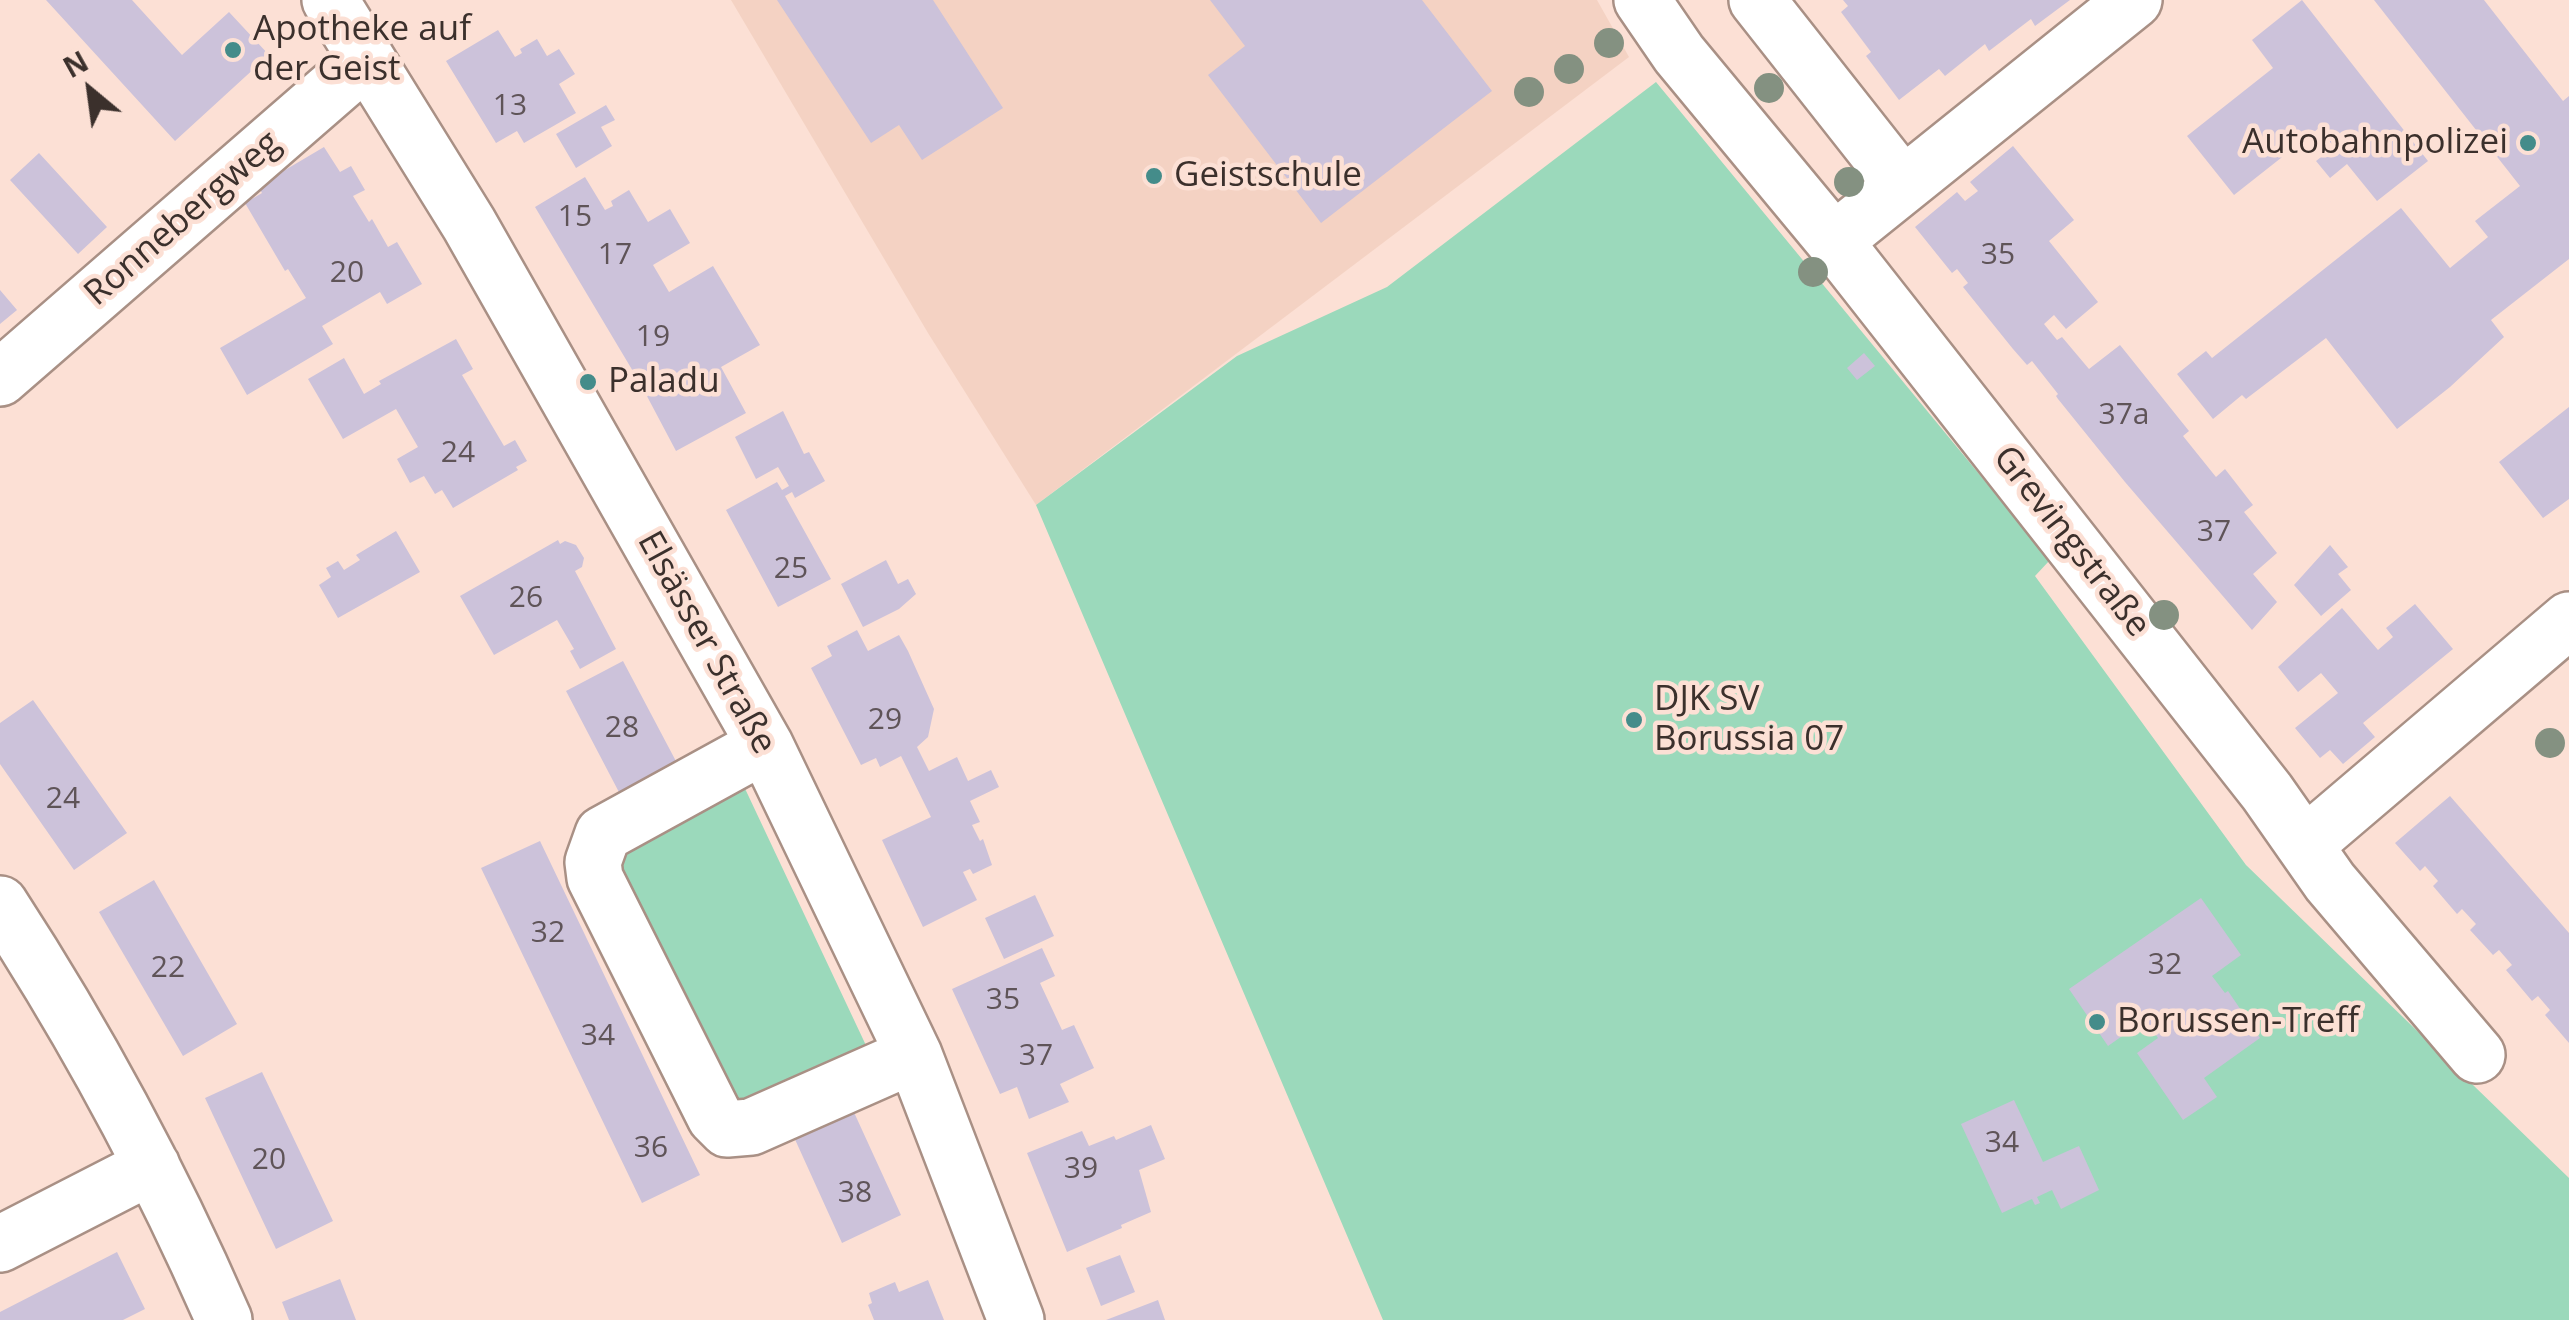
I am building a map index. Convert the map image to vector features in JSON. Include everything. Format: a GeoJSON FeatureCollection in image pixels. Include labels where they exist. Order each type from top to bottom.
{"type":"FeatureCollection","features":[{"type":"Feature","properties":{"kind":"street","name":"Elsässer Straße"},"geometry":{"type":"LineString","coordinates":[[330,0],[468,224],[765,745],[914,1055],[1016,1320]]}},
{"type":"Feature","properties":{"kind":"street","name":"Grevingstraße"},"geometry":{"type":"LineString","coordinates":[[1642,0],[1679,54],[1834,240],[2306,844],[2330,882],[2477,1055]]}},
{"type":"Feature","properties":{"kind":"street"},"geometry":{"type":"LineString","coordinates":[[1757,0],[1902,184]]}},
{"type":"Feature","properties":{"kind":"street"},"geometry":{"type":"LineString","coordinates":[[1834,240],[2134,0]]}},
{"type":"Feature","properties":{"kind":"street","name":"Ronnebergweg"},"geometry":{"type":"LineString","coordinates":[[0,378],[366,60]]}},
{"type":"Feature","properties":{"kind":"street"},"geometry":{"type":"LineString","coordinates":[[2306,844],[2569,620]]}},
{"type":"Feature","properties":{"kind":"street"},"geometry":{"type":"LineString","coordinates":[[765,745],[603,834],[592,862],[594,878],[715,1118],[727,1129],[751,1127],[914,1055]]}},
{"type":"Feature","properties":{"kind":"street"},"geometry":{"type":"LineString","coordinates":[[0,904],[50,981],[152,1166],[224,1320]]}},
{"type":"Feature","properties":{"kind":"street"},"geometry":{"type":"LineString","coordinates":[[0,1244],[152,1166]]}},
{"type":"Feature","properties":{"kind":"shaded area","name":"Geistschule"},"geometry":{"type":"Polygon","coordinates":[[[731,0],[1597,0],[1629,57],[1036,505],[928,333],[731,0]]]}},
{"type":"Feature","properties":{"kind":"green space","name":"DJK SV Borussia 07"},"geometry":{"type":"Polygon","coordinates":[[[1656,82],[2050,560],[2035,576],[2246,865],[2569,1178],[2569,1320],[1383,1320],[1036,505],[1237,356],[1387,287],[1656,82]]]}},
{"type":"Feature","properties":{"kind":"green space"},"geometry":{"type":"Polygon","coordinates":[[[740,778],[871,1056],[729,1108],[615,884],[634,833],[740,778]]]}},
{"type":"Feature","properties":{"kind":"building"},"geometry":{"type":"Polygon","coordinates":[[[46,0],[132,0],[182,55],[229,12],[269,55],[175,141],[46,0]]]}},
{"type":"Feature","properties":{"kind":"building"},"geometry":{"type":"Polygon","coordinates":[[[777,0],[933,0],[1003,108],[922,160],[899,125],[871,143],[777,0]]]}},
{"type":"Feature","properties":{"kind":"building"},"geometry":{"type":"Polygon","coordinates":[[[1210,0],[1422,0],[1492,91],[1321,223],[1208,75],[1245,46],[1210,0]]]}},
{"type":"Feature","properties":{"kind":"building"},"geometry":{"type":"Polygon","coordinates":[[[1843,0],[2070,0],[2035,26],[2031,19],[1989,51],[1985,44],[1945,76],[1939,69],[1899,100],[1866,56],[1871,52],[1841,12],[1848,6],[1843,0]]]}},
{"type":"Feature","properties":{"kind":"building"},"geometry":{"type":"Polygon","coordinates":[[[2302,0],[2428,161],[2377,201],[2347,164],[2330,178],[2316,161],[2334,147],[2319,128],[2234,195],[2187,136],[2273,68],[2252,40],[2302,0]]]}},
{"type":"Feature","properties":{"kind":"building"},"geometry":{"type":"Polygon","coordinates":[[[2374,0],[2484,0],[2563,101],[2569,96],[2569,259],[2491,320],[2504,337],[2397,429],[2326,338],[2213,419],[2177,374],[2206,351],[2212,358],[2401,208],[2450,268],[2488,237],[2475,221],[2520,186],[2374,0]]]}},
{"type":"Feature","properties":{"kind":"building"},"geometry":{"type":"Polygon","coordinates":[[[498,30],[515,57],[522,53],[520,49],[537,39],[547,56],[559,49],[575,74],[559,84],[576,113],[524,143],[517,131],[496,143],[446,61],[498,30]]]}},
{"type":"Feature","properties":{"kind":"building"},"geometry":{"type":"Polygon","coordinates":[[[606,105],[615,120],[601,127],[612,146],[576,168],[556,134],[606,105]]]}},
{"type":"Feature","properties":{"kind":"building"},"geometry":{"type":"Polygon","coordinates":[[[2013,146],[2074,220],[2049,241],[2098,302],[2066,329],[2054,315],[2044,324],[2057,340],[2062,337],[2089,369],[2120,345],[2189,431],[2183,436],[2216,477],[2225,469],[2253,505],[2244,512],[2277,553],[2253,574],[2277,602],[2252,630],[2125,482],[2032,361],[2027,365],[2013,349],[1963,287],[1968,283],[1957,269],[1952,273],[1915,227],[1957,192],[1965,201],[1978,191],[1970,182],[2013,146]]]}},
{"type":"Feature","properties":{"kind":"building"},"geometry":{"type":"Polygon","coordinates":[[[324,147],[340,172],[351,166],[365,190],[353,196],[388,247],[397,242],[422,284],[387,304],[380,292],[322,326],[333,344],[247,395],[220,348],[306,298],[288,269],[285,271],[245,203],[262,193],[258,186],[324,147]]]}},
{"type":"Feature","properties":{"kind":"building"},"geometry":{"type":"Polygon","coordinates":[[[39,153],[107,227],[78,254],[10,180],[39,153]]]}},
{"type":"Feature","properties":{"kind":"building"},"geometry":{"type":"Polygon","coordinates":[[[585,177],[605,210],[613,206],[611,201],[629,190],[648,222],[670,209],[690,243],[653,265],[669,292],[713,266],[760,345],[721,367],[746,413],[676,451],[535,207],[585,177]]]}},
{"type":"Feature","properties":{"kind":"building"},"geometry":{"type":"Polygon","coordinates":[[[0,290],[17,310],[0,324],[0,290]]]}},
{"type":"Feature","properties":{"kind":"building"},"geometry":{"type":"Polygon","coordinates":[[[456,339],[473,369],[462,375],[504,446],[515,440],[527,461],[453,508],[442,490],[435,494],[424,476],[410,483],[397,459],[418,447],[396,409],[343,439],[308,379],[344,358],[364,394],[381,384],[379,381],[456,339]]]}},
{"type":"Feature","properties":{"kind":"building"},"geometry":{"type":"Polygon","coordinates":[[[1864,353],[1875,366],[1857,380],[1847,368],[1864,353]]]}},
{"type":"Feature","properties":{"kind":"building"},"geometry":{"type":"Polygon","coordinates":[[[2569,407],[2569,499],[2543,518],[2499,462],[2569,407]]]}},
{"type":"Feature","properties":{"kind":"building"},"geometry":{"type":"Polygon","coordinates":[[[783,411],[804,454],[809,452],[825,481],[795,498],[792,492],[785,496],[831,579],[778,607],[726,510],[777,482],[782,490],[789,486],[778,467],[756,479],[735,437],[783,411]]]}},
{"type":"Feature","properties":{"kind":"building"},"geometry":{"type":"Polygon","coordinates":[[[396,531],[420,572],[338,618],[319,585],[331,577],[326,568],[338,561],[344,570],[360,560],[356,555],[396,531]]]}},
{"type":"Feature","properties":{"kind":"building"},"geometry":{"type":"Polygon","coordinates":[[[558,540],[560,544],[565,541],[576,545],[584,558],[582,567],[575,571],[616,649],[580,669],[570,651],[574,649],[557,620],[494,655],[460,596],[558,540]]]}},
{"type":"Feature","properties":{"kind":"building"},"geometry":{"type":"Polygon","coordinates":[[[2330,545],[2348,567],[2338,574],[2351,590],[2321,616],[2294,585],[2330,545]]]}},
{"type":"Feature","properties":{"kind":"building"},"geometry":{"type":"Polygon","coordinates":[[[886,560],[898,584],[908,579],[916,594],[899,609],[863,627],[841,584],[886,560]]]}},
{"type":"Feature","properties":{"kind":"building"},"geometry":{"type":"Polygon","coordinates":[[[2415,604],[2453,649],[2363,723],[2375,737],[2343,764],[2330,750],[2320,758],[2295,728],[2338,693],[2321,673],[2298,692],[2278,667],[2342,608],[2378,650],[2393,637],[2386,628],[2415,604]]]}},
{"type":"Feature","properties":{"kind":"building"},"geometry":{"type":"Polygon","coordinates":[[[857,630],[868,651],[899,635],[908,651],[934,709],[928,737],[917,747],[929,771],[957,757],[968,781],[991,770],[999,787],[970,801],[980,822],[972,825],[980,841],[983,839],[992,865],[973,874],[970,869],[963,872],[977,900],[923,927],[882,840],[931,817],[901,756],[880,767],[876,758],[861,765],[811,668],[832,656],[827,646],[857,630]]]}},
{"type":"Feature","properties":{"kind":"building"},"geometry":{"type":"Polygon","coordinates":[[[623,661],[678,765],[621,796],[566,691],[623,661]]]}},
{"type":"Feature","properties":{"kind":"building"},"geometry":{"type":"Polygon","coordinates":[[[33,700],[127,833],[74,870],[0,764],[0,723],[33,700]]]}},
{"type":"Feature","properties":{"kind":"building"},"geometry":{"type":"Polygon","coordinates":[[[2450,796],[2569,933],[2569,1043],[2545,1015],[2550,1010],[2538,996],[2532,1001],[2506,970],[2512,965],[2499,950],[2493,955],[2470,930],[2476,924],[2462,909],[2457,914],[2433,886],[2438,881],[2425,866],[2420,871],[2395,843],[2450,796]]]}},
{"type":"Feature","properties":{"kind":"building"},"geometry":{"type":"Polygon","coordinates":[[[540,841],[700,1175],[642,1203],[481,868],[540,841]]]}},
{"type":"Feature","properties":{"kind":"building"},"geometry":{"type":"Polygon","coordinates":[[[154,880],[237,1024],[183,1056],[99,912],[154,880]]]}},
{"type":"Feature","properties":{"kind":"building"},"geometry":{"type":"Polygon","coordinates":[[[1035,895],[1054,936],[1004,959],[985,918],[1035,895]]]}},
{"type":"Feature","properties":{"kind":"building"},"geometry":{"type":"Polygon","coordinates":[[[2201,898],[2241,955],[2212,976],[2225,993],[2228,991],[2260,1038],[2204,1078],[2217,1097],[2183,1120],[2137,1053],[2158,1038],[2145,1020],[2108,1046],[2069,989],[2201,898]]]}},
{"type":"Feature","properties":{"kind":"building"},"geometry":{"type":"Polygon","coordinates":[[[1042,948],[1055,976],[1040,983],[1062,1030],[1074,1025],[1094,1068],[1060,1084],[1069,1102],[1029,1119],[1017,1087],[1000,1094],[952,989],[1042,948]]]}},
{"type":"Feature","properties":{"kind":"building"},"geometry":{"type":"Polygon","coordinates":[[[262,1072],[333,1221],[276,1249],[205,1098],[262,1072]]]}},
{"type":"Feature","properties":{"kind":"building"},"geometry":{"type":"Polygon","coordinates":[[[2014,1100],[2043,1162],[2079,1146],[2099,1190],[2061,1209],[2052,1190],[2037,1197],[2040,1203],[2035,1205],[2032,1199],[2002,1213],[1961,1124],[2014,1100]]]}},
{"type":"Feature","properties":{"kind":"building"},"geometry":{"type":"Polygon","coordinates":[[[852,1108],[901,1215],[842,1243],[793,1135],[852,1108]]]}},
{"type":"Feature","properties":{"kind":"building"},"geometry":{"type":"Polygon","coordinates":[[[1151,1125],[1165,1159],[1139,1170],[1151,1212],[1067,1252],[1027,1153],[1082,1131],[1089,1146],[1151,1125]]]}},
{"type":"Feature","properties":{"kind":"building"},"geometry":{"type":"Polygon","coordinates":[[[117,1252],[145,1309],[123,1320],[0,1320],[0,1312],[117,1252]]]}},
{"type":"Feature","properties":{"kind":"building"},"geometry":{"type":"Polygon","coordinates":[[[1120,1255],[1135,1292],[1101,1306],[1086,1268],[1120,1255]]]}},
{"type":"Feature","properties":{"kind":"building"},"geometry":{"type":"Polygon","coordinates":[[[340,1279],[356,1320],[289,1320],[282,1302],[340,1279]]]}},
{"type":"Feature","properties":{"kind":"building"},"geometry":{"type":"Polygon","coordinates":[[[928,1280],[944,1320],[874,1320],[868,1305],[872,1303],[869,1293],[895,1282],[899,1292],[928,1280]]]}},
{"type":"Feature","properties":{"kind":"building"},"geometry":{"type":"Polygon","coordinates":[[[1158,1300],[1165,1320],[1106,1320],[1158,1300]]]}},
{"type":"Feature","properties":{"kind":"place","name":"Apotheke auf der Geist"},"geometry":{"type":"Point","coordinates":[233,50]}},
{"type":"Feature","properties":{"kind":"place","name":"Autobahnpolizei"},"geometry":{"type":"Point","coordinates":[2528,143]}},
{"type":"Feature","properties":{"kind":"place","name":"Geistschule"},"geometry":{"type":"Point","coordinates":[1154,176]}},
{"type":"Feature","properties":{"kind":"place","name":"Paladu"},"geometry":{"type":"Point","coordinates":[588,382]}},
{"type":"Feature","properties":{"kind":"place","name":"DJK SV Borussia 07"},"geometry":{"type":"Point","coordinates":[1634,720]}},
{"type":"Feature","properties":{"kind":"place","name":"Borussen-Treff"},"geometry":{"type":"Point","coordinates":[2097,1022]}}]}
